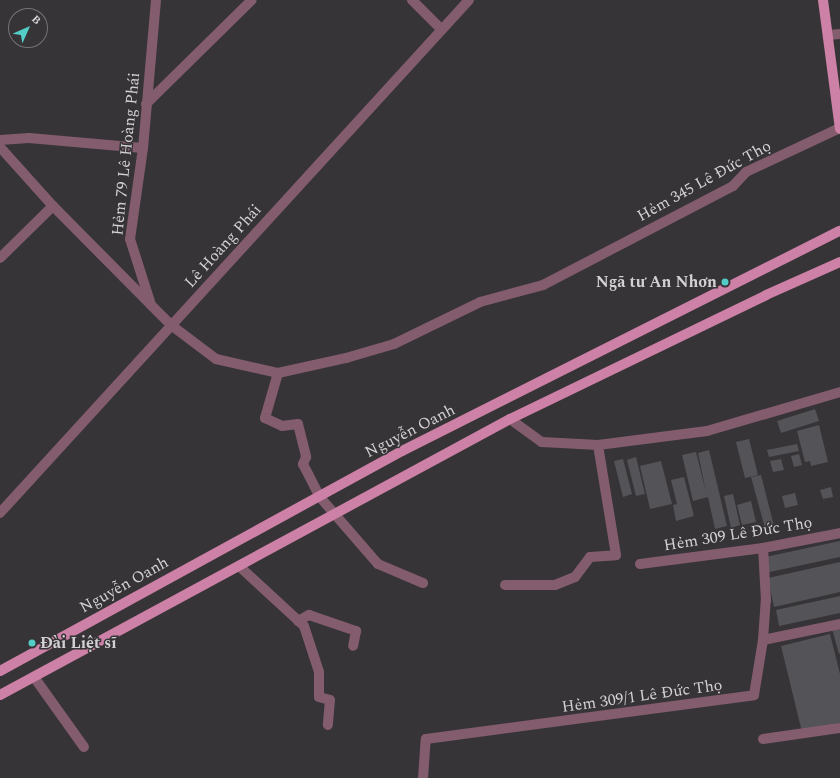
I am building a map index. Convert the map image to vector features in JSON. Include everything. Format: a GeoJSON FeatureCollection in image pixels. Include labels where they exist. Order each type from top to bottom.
{"type":"FeatureCollection","features":[{"type":"Feature","properties":{"kind":"main road"},"geometry":{"type":"LineString","coordinates":[[823,0],[840,128]]}},
{"type":"Feature","properties":{"kind":"main road","name":"Nguyễn Oanh"},"geometry":{"type":"LineString","coordinates":[[0,671],[402,451],[840,231]]}},
{"type":"Feature","properties":{"kind":"main road"},"geometry":{"type":"LineString","coordinates":[[0,695],[510,419],[766,295],[840,262]]}},
{"type":"Feature","properties":{"kind":"street","name":"Hẻm 79 Lê Hoàng Phái"},"geometry":{"type":"LineString","coordinates":[[156,0],[143,148],[130,239],[151,305],[171,325],[216,359],[278,373]]}},
{"type":"Feature","properties":{"kind":"street"},"geometry":{"type":"LineString","coordinates":[[146,104],[252,0]]}},
{"type":"Feature","properties":{"kind":"street"},"geometry":{"type":"LineString","coordinates":[[412,0],[441,29]]}},
{"type":"Feature","properties":{"kind":"street","name":"Lê Hoàng Phái"},"geometry":{"type":"LineString","coordinates":[[0,512],[469,0]]}},
{"type":"Feature","properties":{"kind":"street"},"geometry":{"type":"LineString","coordinates":[[828,35],[840,34]]}},
{"type":"Feature","properties":{"kind":"street","name":"Hẻm 345 Lê Đức Thọ"},"geometry":{"type":"LineString","coordinates":[[278,373],[346,358],[394,344],[480,302],[543,284],[585,264],[732,186],[746,172],[840,128]]}},
{"type":"Feature","properties":{"kind":"street"},"geometry":{"type":"LineString","coordinates":[[0,140],[29,138],[143,148]]}},
{"type":"Feature","properties":{"kind":"street"},"geometry":{"type":"LineString","coordinates":[[0,147],[53,206],[151,305]]}},
{"type":"Feature","properties":{"kind":"street"},"geometry":{"type":"LineString","coordinates":[[0,258],[53,206]]}},
{"type":"Feature","properties":{"kind":"street"},"geometry":{"type":"LineString","coordinates":[[278,373],[265,418],[282,426],[298,424],[306,457],[303,464],[319,496],[378,564],[423,583]]}},
{"type":"Feature","properties":{"kind":"street"},"geometry":{"type":"LineString","coordinates":[[510,419],[542,442],[598,444],[707,431],[840,392]]}},
{"type":"Feature","properties":{"kind":"street"},"geometry":{"type":"LineString","coordinates":[[505,585],[555,585],[574,577],[590,557],[616,555],[598,444]]}},
{"type":"Feature","properties":{"kind":"street","name":"Hẻm 309 Lê Đức Thọ"},"geometry":{"type":"LineString","coordinates":[[640,564],[763,548],[840,533]]}},
{"type":"Feature","properties":{"kind":"street","name":"Hẻm 309/1 Lê Đức Thọ"},"geometry":{"type":"LineString","coordinates":[[423,778],[426,739],[754,695],[763,640],[766,601],[763,548]]}},
{"type":"Feature","properties":{"kind":"street"},"geometry":{"type":"LineString","coordinates":[[239,566],[304,626],[310,640],[318,672],[319,696],[330,700],[328,725]]}},
{"type":"Feature","properties":{"kind":"street"},"geometry":{"type":"LineString","coordinates":[[298,621],[309,615],[356,631],[353,646]]}},
{"type":"Feature","properties":{"kind":"street"},"geometry":{"type":"LineString","coordinates":[[763,640],[840,624]]}},
{"type":"Feature","properties":{"kind":"street"},"geometry":{"type":"LineString","coordinates":[[34,677],[84,747]]}},
{"type":"Feature","properties":{"kind":"street"},"geometry":{"type":"LineString","coordinates":[[763,739],[840,728]]}},
{"type":"Feature","properties":{"kind":"building"},"geometry":{"type":"Polygon","coordinates":[[[815,409],[819,421],[781,433],[777,421],[815,409]]]}},
{"type":"Feature","properties":{"kind":"building"},"geometry":{"type":"Polygon","coordinates":[[[819,425],[828,462],[811,466],[810,461],[805,462],[797,431],[819,425]]]}},
{"type":"Feature","properties":{"kind":"building"},"geometry":{"type":"Polygon","coordinates":[[[749,439],[758,475],[745,478],[736,442],[749,439]]]}},
{"type":"Feature","properties":{"kind":"building"},"geometry":{"type":"Polygon","coordinates":[[[797,444],[799,451],[769,457],[767,450],[797,444]]]}},
{"type":"Feature","properties":{"kind":"building"},"geometry":{"type":"Polygon","coordinates":[[[709,450],[727,526],[715,529],[708,497],[693,501],[682,455],[696,452],[706,492],[698,453],[709,450]]]}},
{"type":"Feature","properties":{"kind":"building"},"geometry":{"type":"Polygon","coordinates":[[[799,454],[802,465],[794,467],[791,456],[799,454]]]}},
{"type":"Feature","properties":{"kind":"building"},"geometry":{"type":"Polygon","coordinates":[[[636,457],[645,494],[636,496],[627,460],[636,457]]]}},
{"type":"Feature","properties":{"kind":"building"},"geometry":{"type":"Polygon","coordinates":[[[623,459],[632,494],[623,497],[614,461],[623,459]]]}},
{"type":"Feature","properties":{"kind":"building"},"geometry":{"type":"Polygon","coordinates":[[[781,459],[784,470],[773,472],[770,461],[781,459]]]}},
{"type":"Feature","properties":{"kind":"building"},"geometry":{"type":"Polygon","coordinates":[[[661,461],[672,504],[650,509],[640,466],[661,461]]]}},
{"type":"Feature","properties":{"kind":"building"},"geometry":{"type":"Polygon","coordinates":[[[761,475],[774,526],[765,528],[751,477],[761,475]]]}},
{"type":"Feature","properties":{"kind":"building"},"geometry":{"type":"Polygon","coordinates":[[[684,477],[694,516],[676,521],[673,505],[677,504],[671,480],[684,477]]]}},
{"type":"Feature","properties":{"kind":"building"},"geometry":{"type":"Polygon","coordinates":[[[831,487],[833,497],[823,499],[820,490],[831,487]]]}},
{"type":"Feature","properties":{"kind":"building"},"geometry":{"type":"Polygon","coordinates":[[[795,493],[798,505],[785,508],[782,496],[795,493]]]}},
{"type":"Feature","properties":{"kind":"building"},"geometry":{"type":"Polygon","coordinates":[[[733,494],[740,525],[731,528],[724,496],[733,494]]]}},
{"type":"Feature","properties":{"kind":"building"},"geometry":{"type":"Polygon","coordinates":[[[751,501],[756,522],[742,525],[737,505],[751,501]]]}},
{"type":"Feature","properties":{"kind":"building"},"geometry":{"type":"Polygon","coordinates":[[[840,541],[840,557],[765,573],[761,558],[840,541]]]}},
{"type":"Feature","properties":{"kind":"building"},"geometry":{"type":"Polygon","coordinates":[[[840,562],[840,592],[774,607],[768,578],[840,562]]]}},
{"type":"Feature","properties":{"kind":"building"},"geometry":{"type":"Polygon","coordinates":[[[840,596],[840,613],[779,626],[776,610],[840,596]]]}},
{"type":"Feature","properties":{"kind":"building"},"geometry":{"type":"Polygon","coordinates":[[[840,623],[840,653],[839,654],[831,625],[840,623]]]}},
{"type":"Feature","properties":{"kind":"building"},"geometry":{"type":"Polygon","coordinates":[[[830,634],[840,674],[840,723],[802,732],[781,646],[830,634]]]}},
{"type":"Feature","properties":{"kind":"place","name":"Ngã tư An Nhơn"},"geometry":{"type":"Point","coordinates":[725,282]}},
{"type":"Feature","properties":{"kind":"place","name":"Đài Liệt sĩ"},"geometry":{"type":"Point","coordinates":[32,643]}}]}
